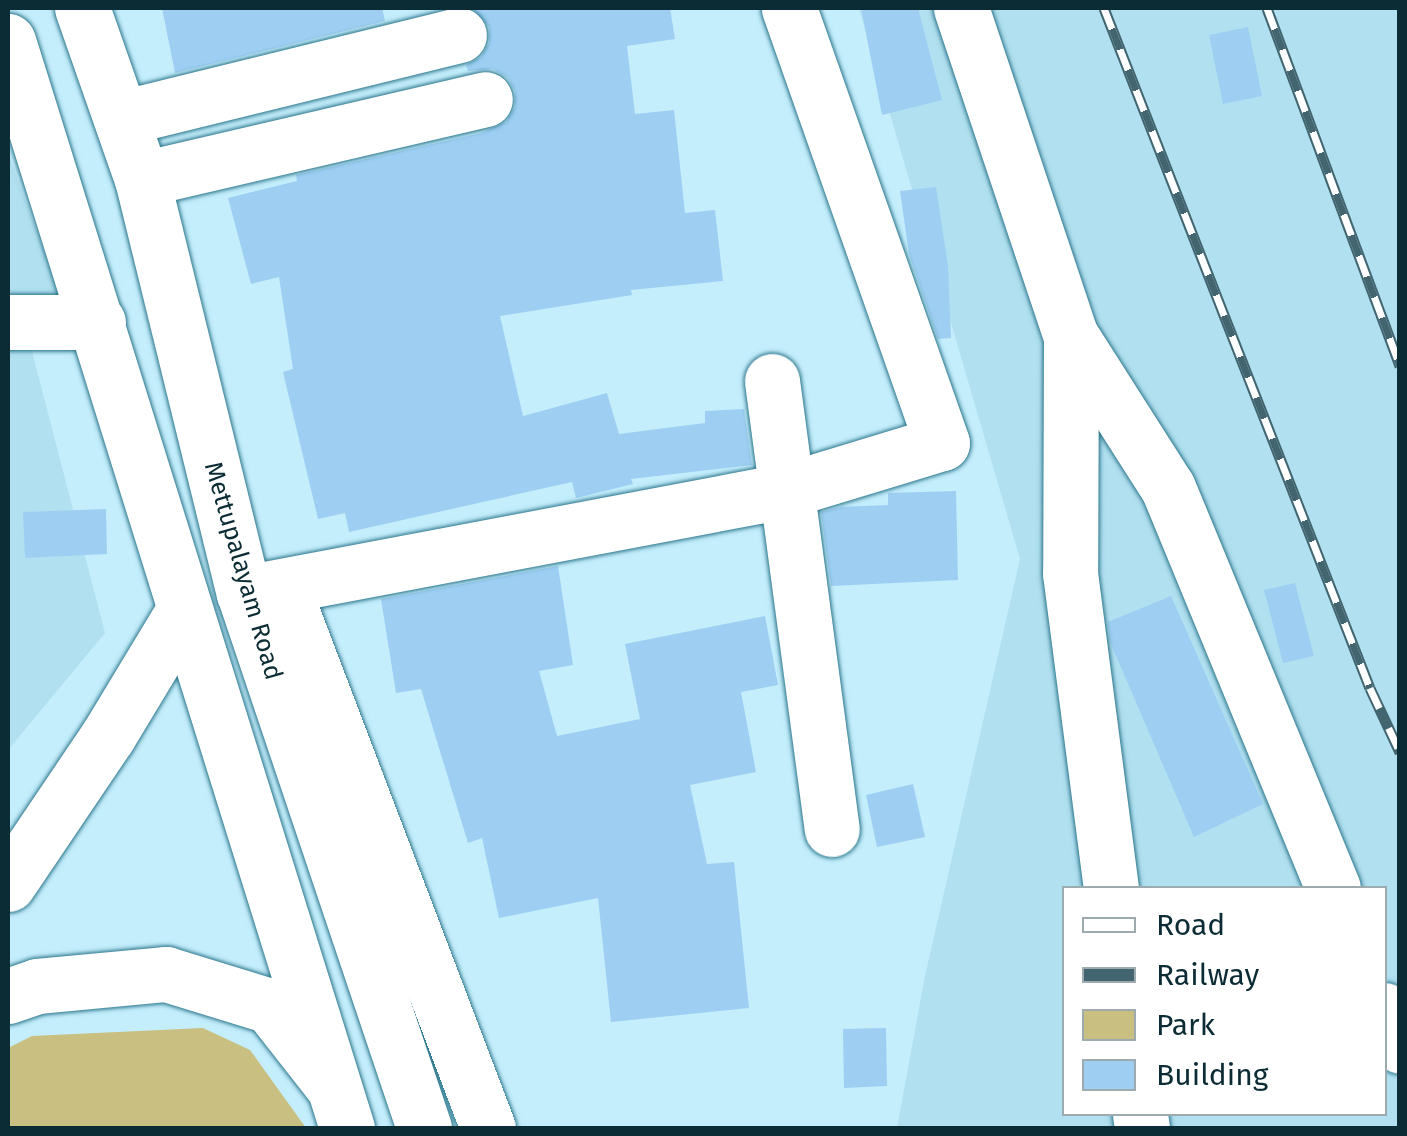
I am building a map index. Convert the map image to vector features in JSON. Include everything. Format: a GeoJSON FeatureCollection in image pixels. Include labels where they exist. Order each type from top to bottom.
{"type":"FeatureCollection","features":[{"type":"Feature","properties":{"kind":"main road","name":"Mettupalayam Road"},"geometry":{"type":"LineString","coordinates":[[82,8],[142,179],[244,593],[424,1128]]}},
{"type":"Feature","properties":{"kind":"main road"},"geometry":{"type":"LineString","coordinates":[[244,593],[784,491],[942,443],[789,8]]}},
{"type":"Feature","properties":{"kind":"main road"},"geometry":{"type":"LineString","coordinates":[[961,8],[1071,336],[1168,488],[1332,886]]}},
{"type":"Feature","properties":{"kind":"main road"},"geometry":{"type":"LineString","coordinates":[[121,118],[459,35]]}},
{"type":"Feature","properties":{"kind":"main road"},"geometry":{"type":"LineString","coordinates":[[8,41],[340,1108]]}},
{"type":"Feature","properties":{"kind":"main road"},"geometry":{"type":"LineString","coordinates":[[142,179],[486,99]]}},
{"type":"Feature","properties":{"kind":"main road"},"geometry":{"type":"LineString","coordinates":[[8,322],[98,322]]}},
{"type":"Feature","properties":{"kind":"main road"},"geometry":{"type":"LineString","coordinates":[[1071,336],[1070,573],[1111,886]]}},
{"type":"Feature","properties":{"kind":"main road"},"geometry":{"type":"LineString","coordinates":[[772,382],[832,829]]}},
{"type":"Feature","properties":{"kind":"main road"},"geometry":{"type":"LineString","coordinates":[[244,593],[291,610],[488,1128]]}},
{"type":"Feature","properties":{"kind":"main road"},"geometry":{"type":"LineString","coordinates":[[8,884],[108,736],[184,610]]}},
{"type":"Feature","properties":{"kind":"main road"},"geometry":{"type":"LineString","coordinates":[[8,996],[36,986],[166,974],[270,1006],[340,1108]]}},
{"type":"Feature","properties":{"kind":"main road"},"geometry":{"type":"LineString","coordinates":[[1387,1017],[1400,1046]]}},
{"type":"Feature","properties":{"kind":"shaded area"},"geometry":{"type":"Polygon","coordinates":[[[859,8],[1399,8],[1399,1128],[897,1128],[925,976],[1020,559],[859,8]]]}},
{"type":"Feature","properties":{"kind":"shaded area"},"geometry":{"type":"Polygon","coordinates":[[[8,153],[65,309],[8,310],[8,153]]]}},
{"type":"Feature","properties":{"kind":"shaded area"},"geometry":{"type":"Polygon","coordinates":[[[8,332],[27,332],[105,633],[8,750],[8,332]]]}},
{"type":"Feature","properties":{"kind":"green space"},"geometry":{"type":"Polygon","coordinates":[[[203,1028],[250,1050],[306,1128],[8,1128],[8,1048],[32,1036],[203,1028]]]}},
{"type":"Feature","properties":{"kind":"building"},"geometry":{"type":"Polygon","coordinates":[[[162,8],[382,8],[385,21],[175,73],[162,8]]]}},
{"type":"Feature","properties":{"kind":"building"},"geometry":{"type":"Polygon","coordinates":[[[472,8],[670,8],[675,39],[627,46],[635,114],[674,110],[685,213],[715,210],[723,281],[631,290],[632,295],[500,316],[523,416],[607,393],[619,434],[705,423],[705,411],[744,409],[752,465],[631,479],[633,484],[576,498],[572,482],[349,532],[345,513],[318,519],[283,372],[293,369],[279,277],[251,284],[228,198],[297,181],[296,175],[481,133],[506,122],[515,107],[515,91],[508,78],[493,69],[468,71],[466,65],[481,57],[489,43],[489,27],[472,8]]]}},
{"type":"Feature","properties":{"kind":"building"},"geometry":{"type":"Polygon","coordinates":[[[861,8],[918,8],[942,100],[882,115],[861,8]]]}},
{"type":"Feature","properties":{"kind":"building"},"geometry":{"type":"Polygon","coordinates":[[[1248,27],[1262,96],[1223,104],[1209,35],[1248,27]]]}},
{"type":"Feature","properties":{"kind":"building"},"geometry":{"type":"Polygon","coordinates":[[[936,187],[948,266],[951,338],[938,339],[909,254],[900,191],[936,187]]]}},
{"type":"Feature","properties":{"kind":"building"},"geometry":{"type":"Polygon","coordinates":[[[956,491],[958,580],[831,586],[821,512],[888,505],[888,493],[956,491]]]}},
{"type":"Feature","properties":{"kind":"building"},"geometry":{"type":"Polygon","coordinates":[[[106,509],[107,554],[25,558],[23,512],[106,509]]]}},
{"type":"Feature","properties":{"kind":"building"},"geometry":{"type":"Polygon","coordinates":[[[558,566],[573,665],[539,671],[557,736],[640,719],[625,644],[765,616],[778,685],[741,692],[756,772],[690,785],[707,864],[734,862],[749,1008],[611,1022],[598,898],[499,918],[482,838],[468,843],[421,689],[396,693],[381,599],[558,566]]]}},
{"type":"Feature","properties":{"kind":"building"},"geometry":{"type":"Polygon","coordinates":[[[1295,583],[1314,656],[1283,663],[1264,590],[1295,583]]]}},
{"type":"Feature","properties":{"kind":"building"},"geometry":{"type":"Polygon","coordinates":[[[1171,596],[1263,804],[1194,837],[1110,642],[1108,622],[1171,596]]]}},
{"type":"Feature","properties":{"kind":"building"},"geometry":{"type":"Polygon","coordinates":[[[913,784],[925,837],[877,847],[866,795],[913,784]]]}},
{"type":"Feature","properties":{"kind":"building"},"geometry":{"type":"Polygon","coordinates":[[[886,1028],[887,1086],[844,1088],[843,1029],[886,1028]]]}},
{"type":"Feature","properties":{"kind":"railway"},"geometry":{"type":"LineString","coordinates":[[1104,8],[1370,688],[1400,752]]}},
{"type":"Feature","properties":{"kind":"railway"},"geometry":{"type":"LineString","coordinates":[[1267,8],[1400,366]]}}]}
